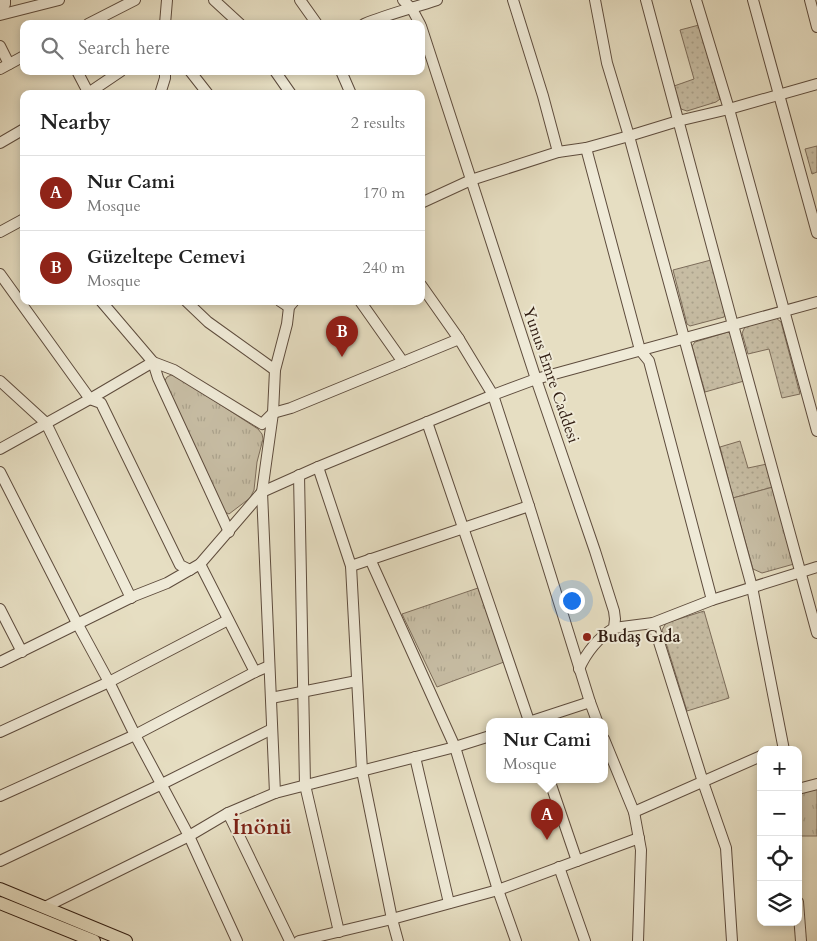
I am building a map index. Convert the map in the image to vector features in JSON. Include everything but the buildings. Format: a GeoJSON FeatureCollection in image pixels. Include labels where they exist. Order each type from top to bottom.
{"type":"FeatureCollection","features":[{"type":"Feature","properties":{"kind":"main road"},"geometry":{"type":"LineString","coordinates":[[0,889],[126,941]]}},
{"type":"Feature","properties":{"kind":"main road"},"geometry":{"type":"LineString","coordinates":[[0,903],[94,941]]}},
{"type":"Feature","properties":{"kind":"street"},"geometry":{"type":"LineString","coordinates":[[0,14],[5,0]]}},
{"type":"Feature","properties":{"kind":"street"},"geometry":{"type":"LineString","coordinates":[[0,14],[58,0]]}},
{"type":"Feature","properties":{"kind":"street"},"geometry":{"type":"LineString","coordinates":[[96,20],[135,0]]}},
{"type":"Feature","properties":{"kind":"street"},"geometry":{"type":"LineString","coordinates":[[166,20],[168,0]]}},
{"type":"Feature","properties":{"kind":"street"},"geometry":{"type":"LineString","coordinates":[[214,0],[236,20]]}},
{"type":"Feature","properties":{"kind":"street"},"geometry":{"type":"LineString","coordinates":[[300,0],[314,20]]}},
{"type":"Feature","properties":{"kind":"street","name":"Yunus Emre Caddesi"},"geometry":{"type":"LineString","coordinates":[[403,0],[412,9],[418,20]]}},
{"type":"Feature","properties":{"kind":"street"},"geometry":{"type":"LineString","coordinates":[[374,20],[437,0]]}},
{"type":"Feature","properties":{"kind":"street"},"geometry":{"type":"LineString","coordinates":[[513,0],[543,96],[558,152]]}},
{"type":"Feature","properties":{"kind":"street"},"geometry":{"type":"LineString","coordinates":[[595,0],[607,63],[629,136],[752,587],[780,746]]}},
{"type":"Feature","properties":{"kind":"street"},"geometry":{"type":"LineString","coordinates":[[646,0],[817,633]]}},
{"type":"Feature","properties":{"kind":"street"},"geometry":{"type":"LineString","coordinates":[[696,0],[729,109],[817,431]]}},
{"type":"Feature","properties":{"kind":"street"},"geometry":{"type":"LineString","coordinates":[[753,0],[817,233]]}},
{"type":"Feature","properties":{"kind":"street"},"geometry":{"type":"LineString","coordinates":[[810,0],[817,27]]}},
{"type":"Feature","properties":{"kind":"street","name":"Yunus Emre Caddesi"},"geometry":{"type":"LineString","coordinates":[[425,37],[536,379],[611,601],[615,619],[614,628]]}},
{"type":"Feature","properties":{"kind":"street"},"geometry":{"type":"LineString","coordinates":[[0,46],[4,66],[20,58]]}},
{"type":"Feature","properties":{"kind":"street"},"geometry":{"type":"LineString","coordinates":[[79,75],[86,90]]}},
{"type":"Feature","properties":{"kind":"street"},"geometry":{"type":"LineString","coordinates":[[92,90],[115,75]]}},
{"type":"Feature","properties":{"kind":"street"},"geometry":{"type":"LineString","coordinates":[[161,90],[165,75]]}},
{"type":"Feature","properties":{"kind":"street"},"geometry":{"type":"LineString","coordinates":[[193,75],[205,90]]}},
{"type":"Feature","properties":{"kind":"street"},"geometry":{"type":"LineString","coordinates":[[278,75],[288,90]]}},
{"type":"Feature","properties":{"kind":"street"},"geometry":{"type":"LineString","coordinates":[[344,75],[349,90]]}},
{"type":"Feature","properties":{"kind":"street"},"geometry":{"type":"LineString","coordinates":[[425,200],[471,180],[558,152],[586,148],[817,84]]}},
{"type":"Feature","properties":{"kind":"street"},"geometry":{"type":"LineString","coordinates":[[0,143],[20,131]]}},
{"type":"Feature","properties":{"kind":"street"},"geometry":{"type":"LineString","coordinates":[[586,148],[640,350],[649,361],[712,600]]}},
{"type":"Feature","properties":{"kind":"street"},"geometry":{"type":"LineString","coordinates":[[0,232],[20,221]]}},
{"type":"Feature","properties":{"kind":"street"},"geometry":{"type":"LineString","coordinates":[[0,274],[20,302]]}},
{"type":"Feature","properties":{"kind":"street"},"geometry":{"type":"LineString","coordinates":[[425,291],[459,339],[493,395],[579,669],[597,718]]}},
{"type":"Feature","properties":{"kind":"street"},"geometry":{"type":"LineString","coordinates":[[0,662],[77,623],[167,584],[200,564],[262,492],[299,475],[536,379],[817,302]]}},
{"type":"Feature","properties":{"kind":"street"},"geometry":{"type":"LineString","coordinates":[[22,305],[90,399],[101,402],[180,565],[190,570]]}},
{"type":"Feature","properties":{"kind":"street"},"geometry":{"type":"LineString","coordinates":[[103,305],[153,362],[158,378],[229,532]]}},
{"type":"Feature","properties":{"kind":"street"},"geometry":{"type":"LineString","coordinates":[[190,305],[208,322],[275,370]]}},
{"type":"Feature","properties":{"kind":"street"},"geometry":{"type":"LineString","coordinates":[[275,793],[262,492],[273,413],[275,370],[288,324],[288,305]]}},
{"type":"Feature","properties":{"kind":"street"},"geometry":{"type":"LineString","coordinates":[[363,305],[403,362]]}},
{"type":"Feature","properties":{"kind":"street"},"geometry":{"type":"LineString","coordinates":[[153,362],[174,370],[262,424],[273,413],[291,408],[459,339]]}},
{"type":"Feature","properties":{"kind":"street"},"geometry":{"type":"LineString","coordinates":[[0,449],[153,362]]}},
{"type":"Feature","properties":{"kind":"street"},"geometry":{"type":"LineString","coordinates":[[0,381],[46,423],[131,598]]}},
{"type":"Feature","properties":{"kind":"street"},"geometry":{"type":"LineString","coordinates":[[427,422],[529,718]]}},
{"type":"Feature","properties":{"kind":"street"},"geometry":{"type":"LineString","coordinates":[[318,467],[351,566],[362,771],[398,941]]}},
{"type":"Feature","properties":{"kind":"street"},"geometry":{"type":"LineString","coordinates":[[0,472],[189,836],[237,941]]}},
{"type":"Feature","properties":{"kind":"street"},"geometry":{"type":"LineString","coordinates":[[299,475],[305,785],[339,932]]}},
{"type":"Feature","properties":{"kind":"street"},"geometry":{"type":"LineString","coordinates":[[351,566],[529,506]]}},
{"type":"Feature","properties":{"kind":"street"},"geometry":{"type":"LineString","coordinates":[[370,559],[455,747],[498,890],[516,941]]}},
{"type":"Feature","properties":{"kind":"street"},"geometry":{"type":"LineString","coordinates":[[200,564],[255,672]]}},
{"type":"Feature","properties":{"kind":"street"},"geometry":{"type":"LineString","coordinates":[[579,669],[584,657],[594,644],[614,628],[653,623],[712,600],[817,566]]}},
{"type":"Feature","properties":{"kind":"street"},"geometry":{"type":"LineString","coordinates":[[0,609],[22,652]]}},
{"type":"Feature","properties":{"kind":"street"},"geometry":{"type":"LineString","coordinates":[[0,732],[109,682],[228,620]]}},
{"type":"Feature","properties":{"kind":"street"},"geometry":{"type":"LineString","coordinates":[[653,623],[703,782],[726,848],[732,941]]}},
{"type":"Feature","properties":{"kind":"street"},"geometry":{"type":"LineString","coordinates":[[0,796],[135,734],[269,666]]}},
{"type":"Feature","properties":{"kind":"street"},"geometry":{"type":"LineString","coordinates":[[271,698],[357,681]]}},
{"type":"Feature","properties":{"kind":"street"},"geometry":{"type":"LineString","coordinates":[[539,718],[590,702]]}},
{"type":"Feature","properties":{"kind":"street"},"geometry":{"type":"LineString","coordinates":[[0,861],[272,729]]}},
{"type":"Feature","properties":{"kind":"street"},"geometry":{"type":"LineString","coordinates":[[45,907],[189,836],[228,813],[275,793],[455,747],[486,737]]}},
{"type":"Feature","properties":{"kind":"street"},"geometry":{"type":"LineString","coordinates":[[608,749],[634,812],[641,850],[638,941]]}},
{"type":"Feature","properties":{"kind":"street"},"geometry":{"type":"LineString","coordinates":[[416,757],[448,904]]}},
{"type":"Feature","properties":{"kind":"street"},"geometry":{"type":"LineString","coordinates":[[634,812],[757,758]]}},
{"type":"Feature","properties":{"kind":"street"},"geometry":{"type":"LineString","coordinates":[[550,783],[577,860]]}},
{"type":"Feature","properties":{"kind":"street"},"geometry":{"type":"LineString","coordinates":[[802,788],[817,784]]}},
{"type":"Feature","properties":{"kind":"street"},"geometry":{"type":"LineString","coordinates":[[228,813],[290,941]]}},
{"type":"Feature","properties":{"kind":"street"},"geometry":{"type":"LineString","coordinates":[[299,941],[392,919],[498,890],[639,838]]}},
{"type":"Feature","properties":{"kind":"street"},"geometry":{"type":"LineString","coordinates":[[559,867],[585,941]]}},
{"type":"Feature","properties":{"kind":"street"},"geometry":{"type":"LineString","coordinates":[[800,926],[801,941]]}},
{"type":"Feature","properties":{"kind":"green space"},"geometry":{"type":"Polygon","coordinates":[[[699,25],[720,99],[687,111],[681,109],[674,86],[694,79],[680,30],[699,25]]]}},
{"type":"Feature","properties":{"kind":"green space"},"geometry":{"type":"Polygon","coordinates":[[[817,146],[817,172],[812,174],[805,149],[817,146]]]}},
{"type":"Feature","properties":{"kind":"green space"},"geometry":{"type":"Polygon","coordinates":[[[711,260],[726,313],[724,317],[690,326],[687,324],[673,270],[711,260]]]}},
{"type":"Feature","properties":{"kind":"green space"},"geometry":{"type":"Polygon","coordinates":[[[776,318],[781,322],[800,394],[782,398],[769,349],[748,354],[742,333],[745,327],[776,318]]]}},
{"type":"Feature","properties":{"kind":"green space"},"geometry":{"type":"Polygon","coordinates":[[[728,332],[731,335],[744,381],[705,392],[692,346],[695,342],[728,332]]]}},
{"type":"Feature","properties":{"kind":"green space"},"geometry":{"type":"Polygon","coordinates":[[[171,375],[176,376],[258,429],[262,434],[263,439],[257,462],[254,490],[250,498],[229,514],[225,512],[164,382],[171,375]]]}},
{"type":"Feature","properties":{"kind":"green space"},"geometry":{"type":"Polygon","coordinates":[[[740,441],[748,468],[767,464],[773,487],[733,498],[720,447],[740,441]]]}},
{"type":"Feature","properties":{"kind":"green space"},"geometry":{"type":"Polygon","coordinates":[[[773,487],[794,564],[762,573],[753,569],[733,498],[773,487]]]}},
{"type":"Feature","properties":{"kind":"green space"},"geometry":{"type":"Polygon","coordinates":[[[478,588],[504,662],[437,687],[402,614],[478,588]]]}},
{"type":"Feature","properties":{"kind":"green space"},"geometry":{"type":"Polygon","coordinates":[[[704,611],[729,698],[687,711],[662,630],[666,623],[704,611]]]}},
{"type":"Feature","properties":{"kind":"green space"},"geometry":{"type":"Polygon","coordinates":[[[817,789],[817,836],[802,836],[802,793],[817,789]]]}},
{"type":"Feature","properties":{"kind":"place","name":"Güzeltepe Cemevi"},"geometry":{"type":"Point","coordinates":[342,357]}},
{"type":"Feature","properties":{"kind":"place","name":"Budaş Gıda"},"geometry":{"type":"Point","coordinates":[587,637]}},
{"type":"Feature","properties":{"kind":"place","name":"Nur Cami"},"geometry":{"type":"Point","coordinates":[547,840]}},
{"type":"Feature","properties":{"kind":"district","name":"İnönü"},"geometry":{"type":"Point","coordinates":[262,827]}}]}
